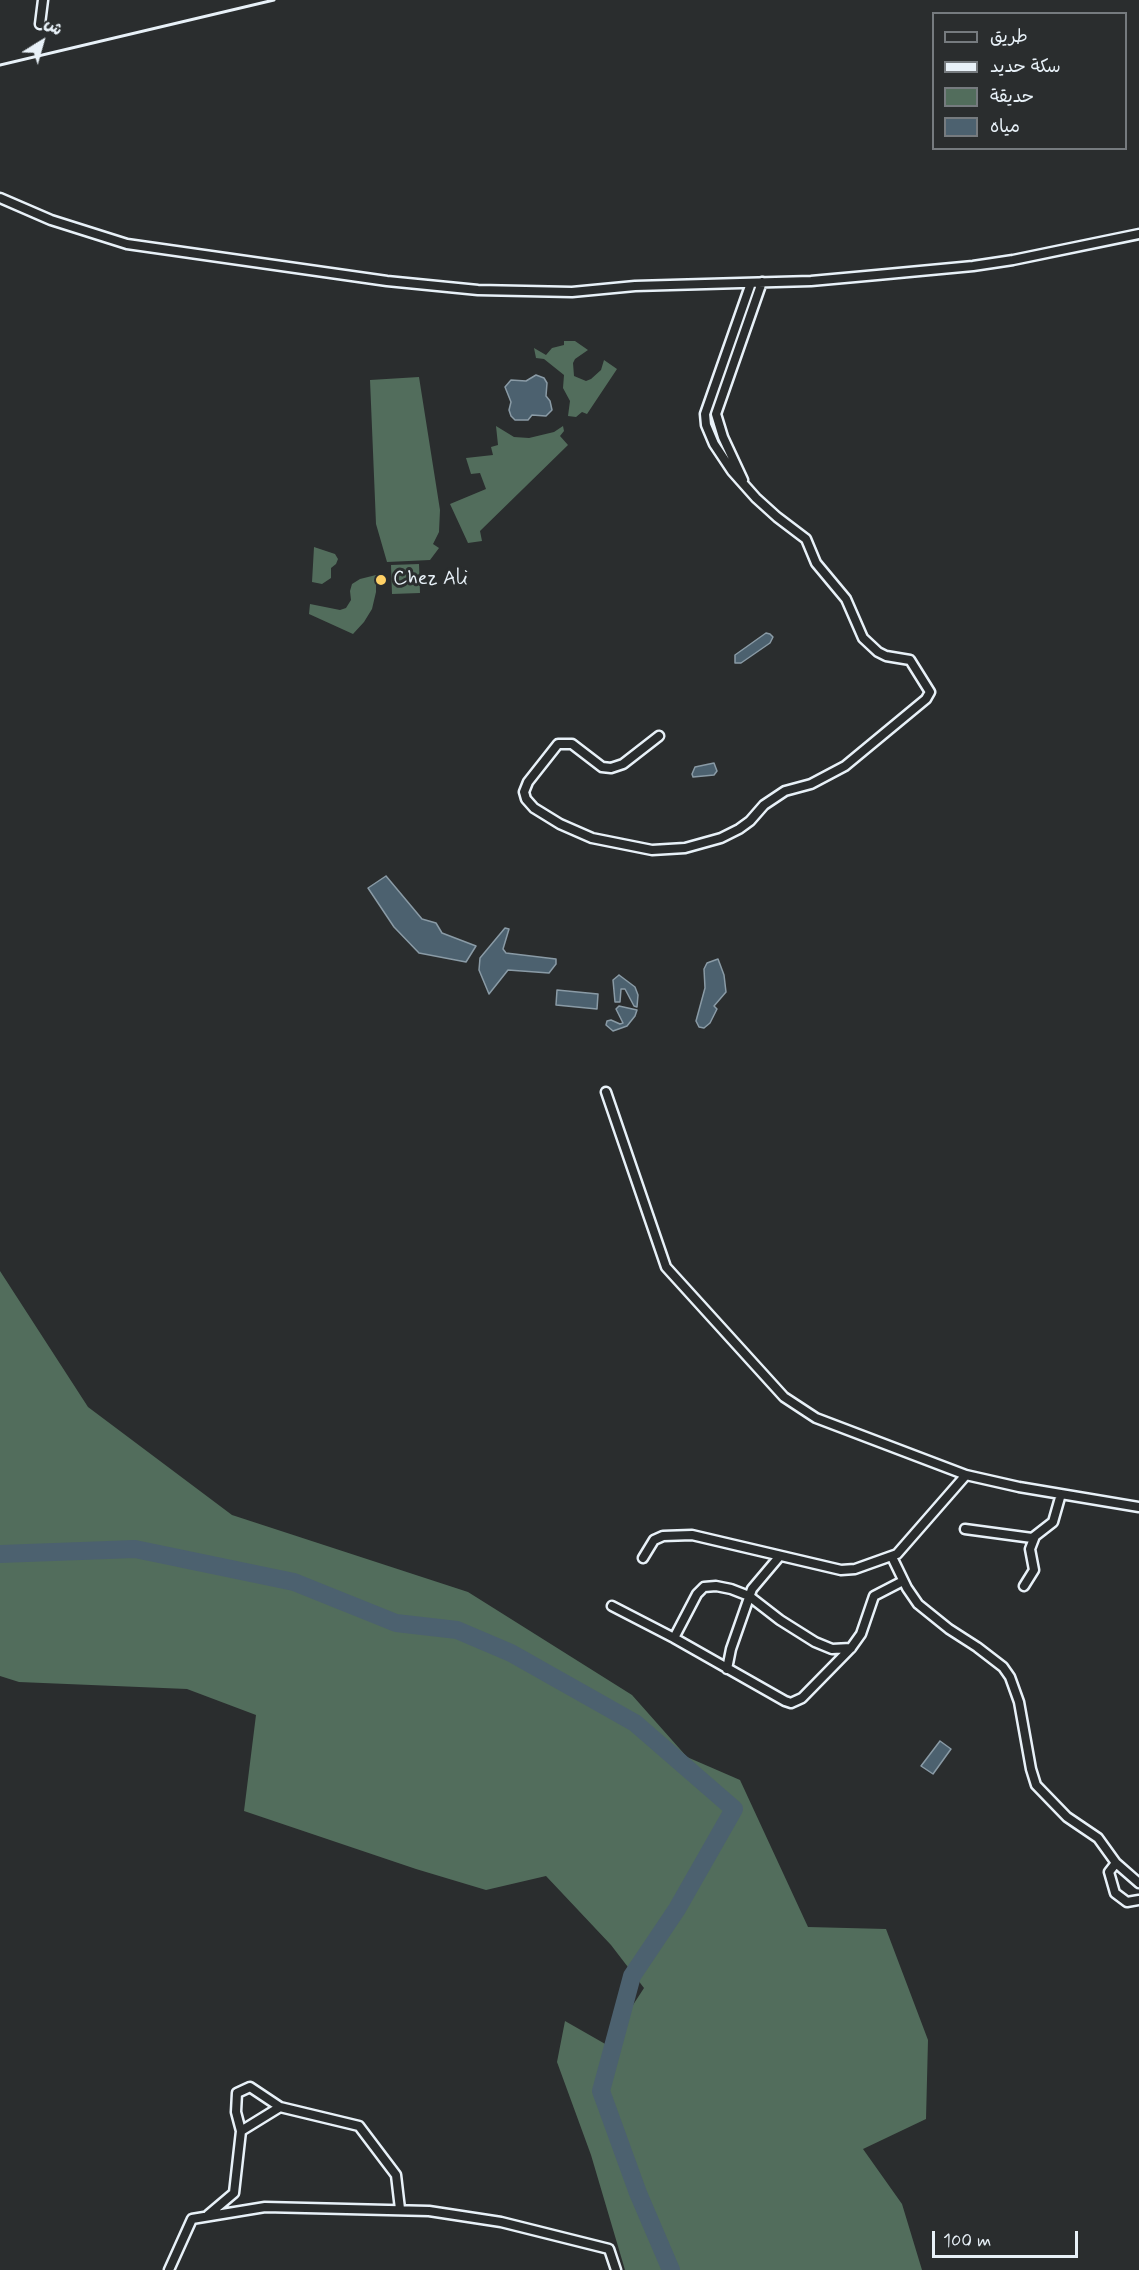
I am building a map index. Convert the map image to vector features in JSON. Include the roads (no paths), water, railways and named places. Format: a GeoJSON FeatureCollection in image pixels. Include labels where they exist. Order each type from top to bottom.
{"type":"FeatureCollection","features":[{"type":"Feature","properties":{"kind":"street"},"geometry":{"type":"LineString","coordinates":[[39,24],[43,0]]}},
{"type":"Feature","properties":{"kind":"street"},"geometry":{"type":"LineString","coordinates":[[0,198],[51,220],[127,244],[449,289],[572,292],[635,286],[832,279],[973,266],[1026,258],[1139,234]]}},
{"type":"Feature","properties":{"kind":"street"},"geometry":{"type":"LineString","coordinates":[[744,483],[717,420],[717,409],[762,282]]}},
{"type":"Feature","properties":{"kind":"street"},"geometry":{"type":"LineString","coordinates":[[659,736],[623,764],[611,768],[602,767],[572,744],[560,743],[528,782],[524,792],[526,799],[534,808],[560,824],[592,838],[652,850],[686,848],[722,838],[750,821],[764,805],[784,791],[811,784],[845,765],[926,699],[930,693],[910,660],[886,656],[863,638],[846,599],[816,563],[806,539],[777,518],[732,471],[719,453],[706,425],[705,414],[751,283]]}},
{"type":"Feature","properties":{"kind":"street"},"geometry":{"type":"LineString","coordinates":[[719,453],[728,449]]}},
{"type":"Feature","properties":{"kind":"street"},"geometry":{"type":"LineString","coordinates":[[606,1092],[666,1267],[784,1397],[816,1418],[966,1475],[1139,1507]]}},
{"type":"Feature","properties":{"kind":"street"},"geometry":{"type":"LineString","coordinates":[[643,1558],[654,1540],[668,1534],[701,1535],[779,1557],[847,1571],[892,1557],[966,1475]]}},
{"type":"Feature","properties":{"kind":"street"},"geometry":{"type":"LineString","coordinates":[[965,1528],[1032,1538],[1053,1522],[1061,1494]]}},
{"type":"Feature","properties":{"kind":"street"},"geometry":{"type":"LineString","coordinates":[[1024,1586],[1034,1570],[1030,1550],[1035,1536]]}},
{"type":"Feature","properties":{"kind":"street"},"geometry":{"type":"LineString","coordinates":[[727,1669],[731,1649],[749,1596],[761,1576],[779,1557]]}},
{"type":"Feature","properties":{"kind":"street"},"geometry":{"type":"LineString","coordinates":[[892,1557],[903,1581],[918,1604],[935,1619],[1003,1667],[1010,1677],[1019,1702],[1036,1785],[1067,1817],[1098,1838],[1116,1863],[1139,1883]]}},
{"type":"Feature","properties":{"kind":"street"},"geometry":{"type":"LineString","coordinates":[[612,1606],[791,1703],[802,1698],[851,1648],[861,1634],[873,1598],[903,1581]]}},
{"type":"Feature","properties":{"kind":"street"},"geometry":{"type":"LineString","coordinates":[[674,1638],[692,1601],[704,1587],[722,1587],[749,1596],[810,1640],[832,1649],[851,1648]]}},
{"type":"Feature","properties":{"kind":"street"},"geometry":{"type":"LineString","coordinates":[[1116,1863],[1109,1872],[1115,1893],[1127,1902],[1139,1900]]}},
{"type":"Feature","properties":{"kind":"street"},"geometry":{"type":"LineString","coordinates":[[208,2216],[234,2193],[242,2131],[236,2112],[237,2093],[250,2086],[280,2107],[359,2126],[396,2175],[400,2210]]}},
{"type":"Feature","properties":{"kind":"street"},"geometry":{"type":"LineString","coordinates":[[242,2131],[280,2107]]}},
{"type":"Feature","properties":{"kind":"street"},"geometry":{"type":"LineString","coordinates":[[169,2270],[192,2219],[265,2207],[429,2211],[501,2222],[609,2249],[616,2270]]}},
{"type":"Feature","properties":{"kind":"water"},"geometry":{"type":"Polygon","coordinates":[[[536,375],[544,378],[547,383],[546,396],[552,410],[546,416],[532,415],[528,420],[515,420],[509,410],[511,402],[505,387],[511,380],[526,381],[536,375]]]}},
{"type":"Feature","properties":{"kind":"water"},"geometry":{"type":"Polygon","coordinates":[[[766,633],[773,637],[770,643],[741,663],[735,663],[735,655],[766,633]]]}},
{"type":"Feature","properties":{"kind":"water"},"geometry":{"type":"Polygon","coordinates":[[[714,763],[717,771],[714,775],[693,777],[695,767],[714,763]]]}},
{"type":"Feature","properties":{"kind":"water"},"geometry":{"type":"Polygon","coordinates":[[[386,876],[422,919],[436,923],[442,933],[476,946],[466,962],[419,953],[394,927],[368,888],[386,876]]]}},
{"type":"Feature","properties":{"kind":"water"},"geometry":{"type":"Polygon","coordinates":[[[505,928],[509,929],[503,949],[506,953],[556,959],[556,964],[549,973],[508,970],[489,994],[479,970],[480,958],[505,928]]]}},
{"type":"Feature","properties":{"kind":"water"},"geometry":{"type":"Polygon","coordinates":[[[718,959],[724,975],[726,992],[714,1006],[717,1009],[710,1023],[704,1028],[699,1027],[696,1021],[705,988],[704,969],[707,963],[718,959]]]}},
{"type":"Feature","properties":{"kind":"water"},"geometry":{"type":"Polygon","coordinates":[[[619,975],[635,987],[638,995],[637,1007],[634,1006],[625,989],[621,989],[620,1002],[615,1002],[613,980],[619,975]]]}},
{"type":"Feature","properties":{"kind":"water"},"geometry":{"type":"Polygon","coordinates":[[[557,990],[598,994],[597,1009],[556,1005],[557,990]]]}},
{"type":"Feature","properties":{"kind":"water"},"geometry":{"type":"Polygon","coordinates":[[[619,1006],[637,1010],[627,1026],[613,1031],[606,1025],[607,1021],[611,1020],[623,1023],[616,1009],[619,1006]]]}},
{"type":"Feature","properties":{"kind":"water"},"geometry":{"type":"Polygon","coordinates":[[[940,1741],[951,1749],[933,1774],[921,1766],[940,1741]]]}},
{"type":"Feature","properties":{"kind":"waterway"},"geometry":{"type":"LineString","coordinates":[[0,1554],[135,1549],[294,1582],[396,1623],[457,1630],[511,1653],[635,1723],[734,1809],[677,1909],[632,1976],[601,2091],[638,2193],[671,2270]]}},
{"type":"Feature","properties":{"kind":"railway"},"geometry":{"type":"LineString","coordinates":[[0,65],[274,0]]}},
{"type":"Feature","properties":{"kind":"place","name":"Chez Ali"},"geometry":{"type":"Point","coordinates":[381,580]}}]}
